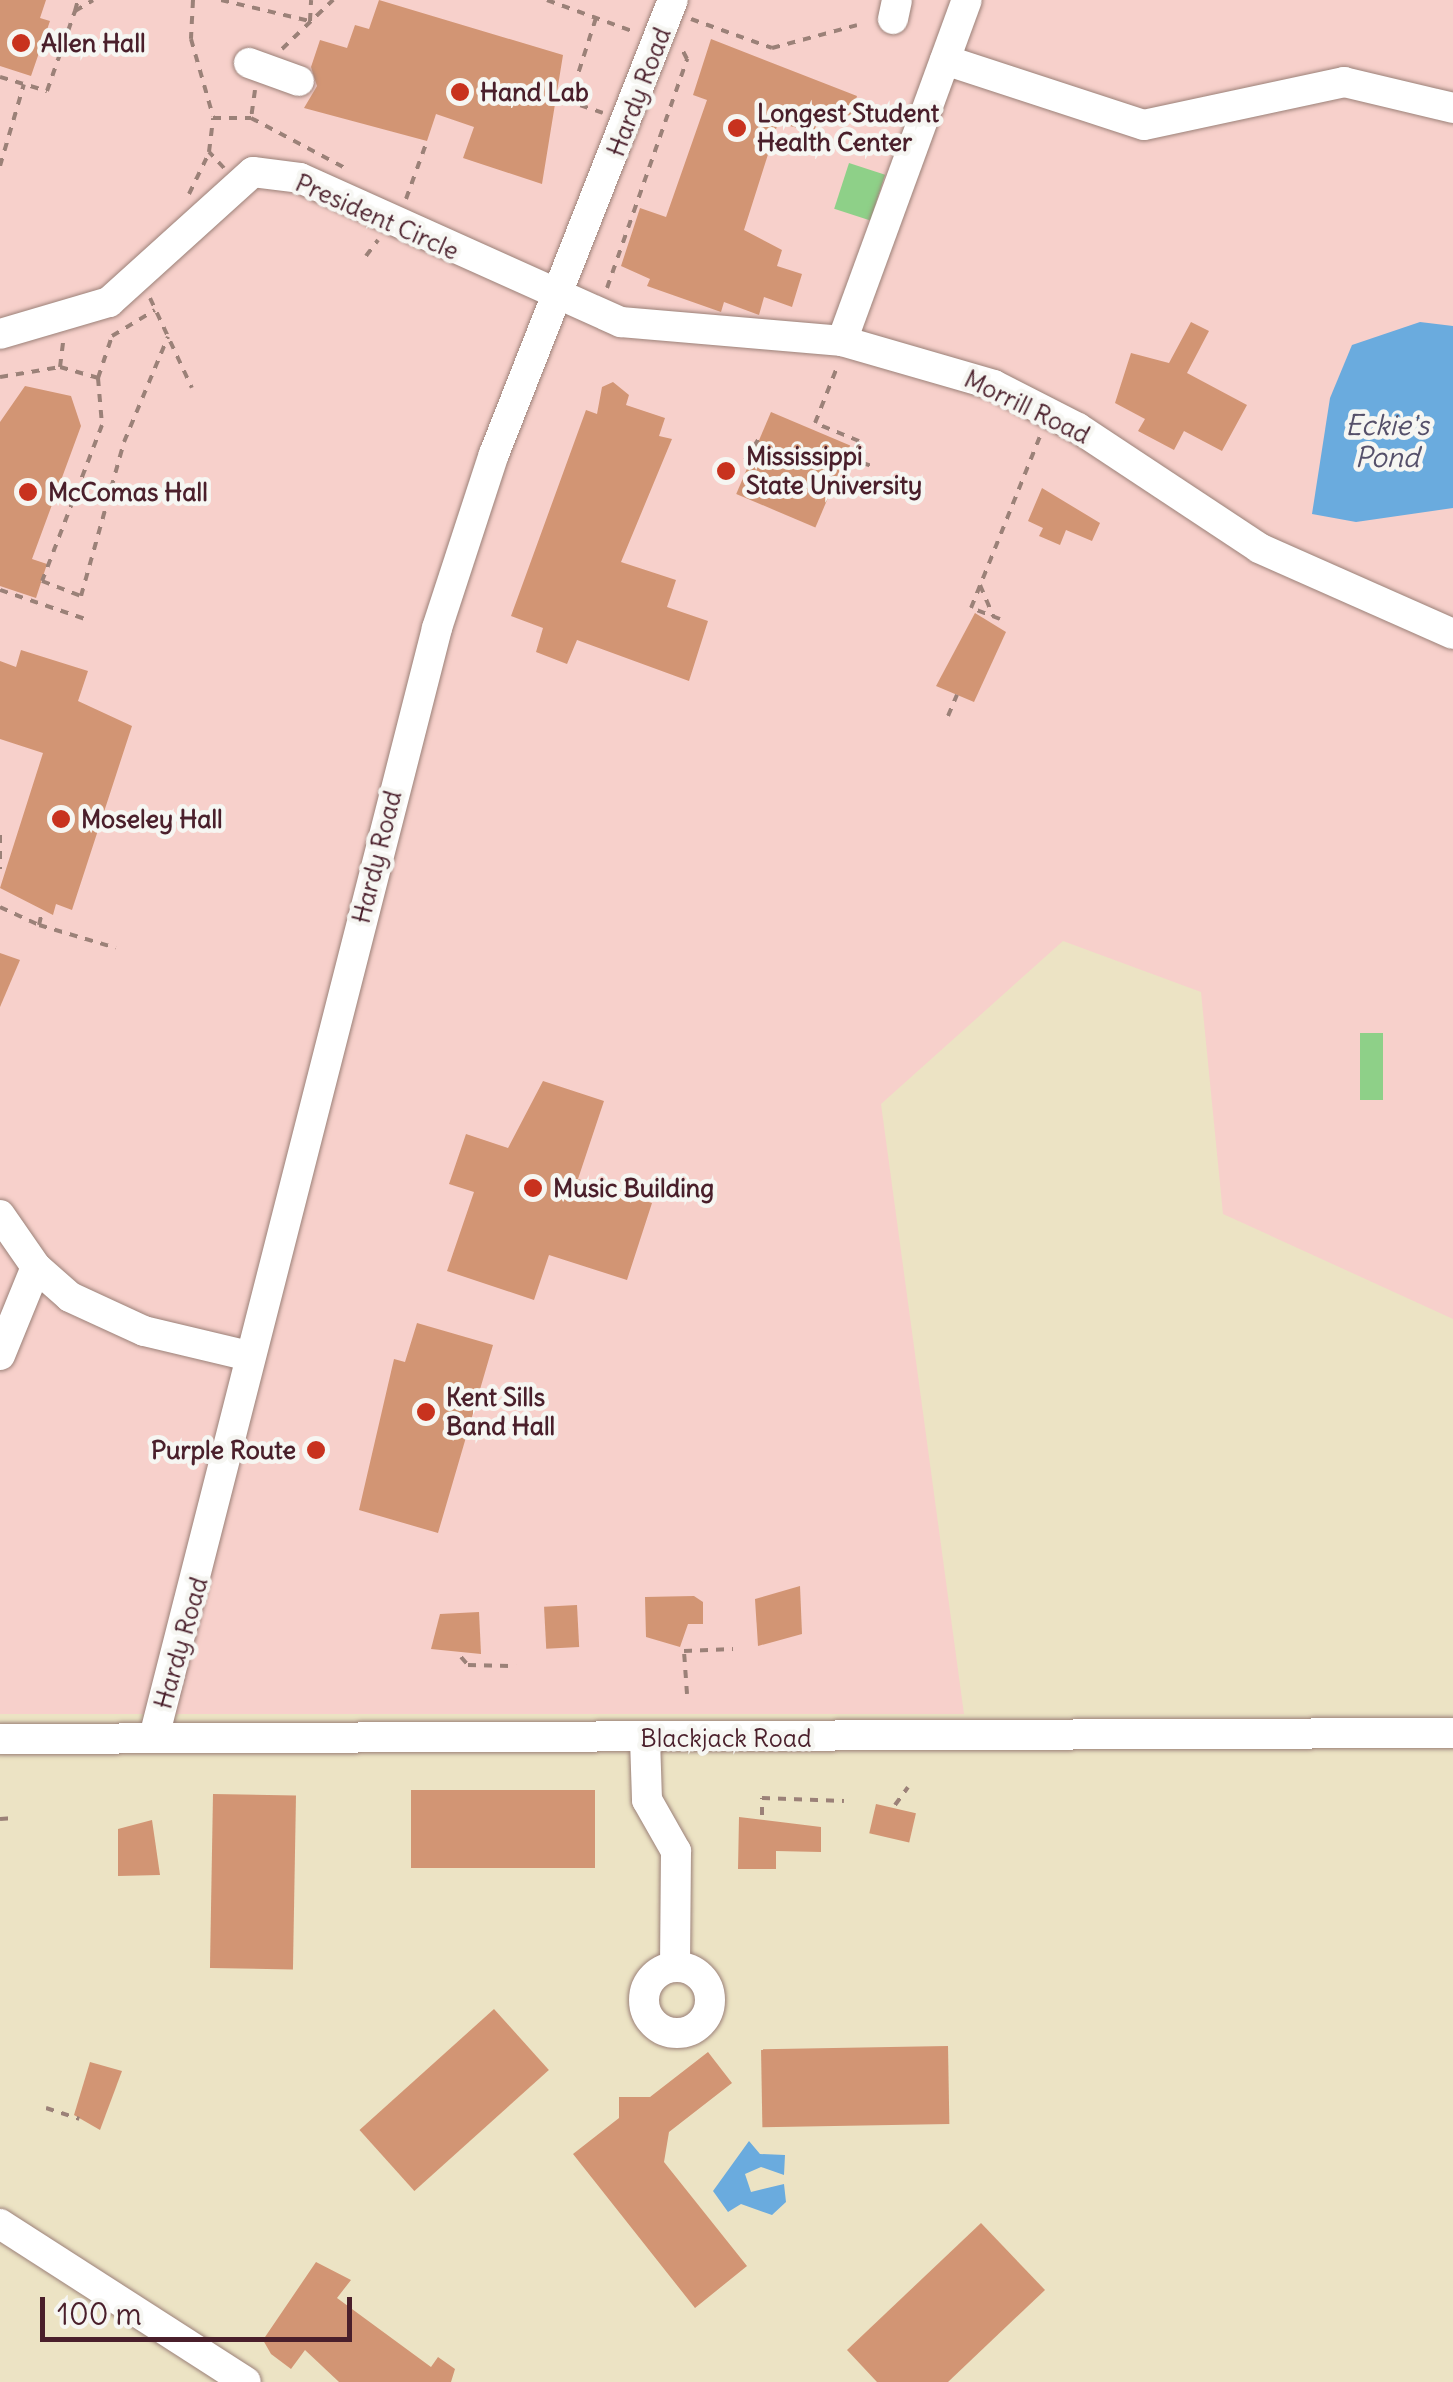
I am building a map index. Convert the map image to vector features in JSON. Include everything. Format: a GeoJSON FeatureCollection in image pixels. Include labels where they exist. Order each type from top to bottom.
{"type":"FeatureCollection","features":[{"type":"Feature","properties":{"kind":"street"},"geometry":{"type":"LineString","coordinates":[[840,353],[968,0]]}},
{"type":"Feature","properties":{"kind":"street","name":"Hardy Road"},"geometry":{"type":"LineString","coordinates":[[154,1737],[423,676],[494,454],[682,9]]}},
{"type":"Feature","properties":{"kind":"street"},"geometry":{"type":"LineString","coordinates":[[945,60],[1144,125],[1344,82],[1453,108]]}},
{"type":"Feature","properties":{"kind":"street"},"geometry":{"type":"LineString","coordinates":[[249,62],[299,81]]}},
{"type":"Feature","properties":{"kind":"street","name":"President Circle"},"geometry":{"type":"LineString","coordinates":[[0,334],[109,302],[253,172],[300,178],[565,289]]}},
{"type":"Feature","properties":{"kind":"street","name":"Morrill Road"},"geometry":{"type":"LineString","coordinates":[[565,289],[673,330],[840,353],[994,385],[1050,414],[1259,548],[1453,634]]}},
{"type":"Feature","properties":{"kind":"street"},"geometry":{"type":"LineString","coordinates":[[0,1214],[36,1267],[70,1297],[144,1331],[250,1356]]}},
{"type":"Feature","properties":{"kind":"street"},"geometry":{"type":"LineString","coordinates":[[0,1356],[36,1267]]}},
{"type":"Feature","properties":{"kind":"street","name":"Blackjack Road"},"geometry":{"type":"LineString","coordinates":[[0,1740],[1453,1733]]}},
{"type":"Feature","properties":{"kind":"street"},"geometry":{"type":"LineString","coordinates":[[645,1739],[647,1800],[676,1851],[675,1968]]}},
{"type":"Feature","properties":{"kind":"street"},"geometry":{"type":"LineString","coordinates":[[0,2224],[246,2382]]}},
{"type":"Feature","properties":{"kind":"path"},"geometry":{"type":"LineString","coordinates":[[0,78],[47,90],[78,0]]}},
{"type":"Feature","properties":{"kind":"path"},"geometry":{"type":"LineString","coordinates":[[75,11],[92,0]]}},
{"type":"Feature","properties":{"kind":"path"},"geometry":{"type":"LineString","coordinates":[[193,0],[191,39],[213,118]]}},
{"type":"Feature","properties":{"kind":"path"},"geometry":{"type":"LineString","coordinates":[[221,0],[310,22],[311,0]]}},
{"type":"Feature","properties":{"kind":"path"},"geometry":{"type":"LineString","coordinates":[[547,0],[670,45],[687,59],[610,288]]}},
{"type":"Feature","properties":{"kind":"path"},"geometry":{"type":"LineString","coordinates":[[682,9],[772,48],[857,24]]}},
{"type":"Feature","properties":{"kind":"path"},"geometry":{"type":"LineString","coordinates":[[596,18],[567,101],[608,115]]}},
{"type":"Feature","properties":{"kind":"path"},"geometry":{"type":"LineString","coordinates":[[0,166],[24,84]]}},
{"type":"Feature","properties":{"kind":"path"},"geometry":{"type":"LineString","coordinates":[[344,167],[354,173]]}},
{"type":"Feature","properties":{"kind":"path"},"geometry":{"type":"LineString","coordinates":[[392,192],[424,206]]}},
{"type":"Feature","properties":{"kind":"path"},"geometry":{"type":"LineString","coordinates":[[565,289],[610,288],[626,294]]}},
{"type":"Feature","properties":{"kind":"path"},"geometry":{"type":"LineString","coordinates":[[148,294],[192,388]]}},
{"type":"Feature","properties":{"kind":"path"},"geometry":{"type":"LineString","coordinates":[[155,310],[112,336],[98,378],[102,425],[42,581],[82,596],[124,442],[168,337]]}},
{"type":"Feature","properties":{"kind":"path"},"geometry":{"type":"LineString","coordinates":[[60,367],[63,339]]}},
{"type":"Feature","properties":{"kind":"path"},"geometry":{"type":"LineString","coordinates":[[799,462],[792,478],[831,495],[859,442],[816,423],[840,353]]}},
{"type":"Feature","properties":{"kind":"path"},"geometry":{"type":"LineString","coordinates":[[0,378],[60,367],[98,378]]}},
{"type":"Feature","properties":{"kind":"path"},"geometry":{"type":"LineString","coordinates":[[1000,619],[971,608],[1050,414]]}},
{"type":"Feature","properties":{"kind":"path"},"geometry":{"type":"LineString","coordinates":[[757,464],[745,460],[760,437]]}},
{"type":"Feature","properties":{"kind":"path"},"geometry":{"type":"LineString","coordinates":[[850,459],[875,468]]}},
{"type":"Feature","properties":{"kind":"path"},"geometry":{"type":"LineString","coordinates":[[980,585],[992,616]]}},
{"type":"Feature","properties":{"kind":"path"},"geometry":{"type":"LineString","coordinates":[[0,590],[86,619]]}},
{"type":"Feature","properties":{"kind":"path"},"geometry":{"type":"LineString","coordinates":[[948,716],[957,695]]}},
{"type":"Feature","properties":{"kind":"path"},"geometry":{"type":"LineString","coordinates":[[0,834],[0,870]]}},
{"type":"Feature","properties":{"kind":"path"},"geometry":{"type":"LineString","coordinates":[[0,906],[38,925],[116,948]]}},
{"type":"Feature","properties":{"kind":"path"},"geometry":{"type":"LineString","coordinates":[[38,925],[42,912]]}},
{"type":"Feature","properties":{"kind":"path"},"geometry":{"type":"LineString","coordinates":[[687,1694],[684,1651],[733,1649]]}},
{"type":"Feature","properties":{"kind":"path"},"geometry":{"type":"LineString","coordinates":[[461,1657],[468,1665],[516,1666]]}},
{"type":"Feature","properties":{"kind":"path"},"geometry":{"type":"LineString","coordinates":[[894,1804],[908,1787]]}},
{"type":"Feature","properties":{"kind":"path"},"geometry":{"type":"LineString","coordinates":[[762,1815],[762,1798],[844,1802]]}},
{"type":"Feature","properties":{"kind":"path"},"geometry":{"type":"LineString","coordinates":[[0,1819],[14,1818]]}},
{"type":"Feature","properties":{"kind":"path"},"geometry":{"type":"LineString","coordinates":[[46,2108],[80,2119]]}},
{"type":"Feature","properties":{"kind":"shaded area","name":"Mississippi State University"},"geometry":{"type":"Polygon","coordinates":[[[0,0],[1453,0],[1453,1319],[1223,1214],[1201,992],[1063,941],[881,1104],[964,1714],[0,1714],[0,0]]]}},
{"type":"Feature","properties":{"kind":"green space"},"geometry":{"type":"Polygon","coordinates":[[[849,163],[885,175],[870,220],[834,209],[849,163]]]}},
{"type":"Feature","properties":{"kind":"green space"},"geometry":{"type":"Polygon","coordinates":[[[1360,1033],[1383,1033],[1383,1100],[1360,1100],[1360,1033]]]}},
{"type":"Feature","properties":{"kind":"water","name":"Eckie's Pond"},"geometry":{"type":"Polygon","coordinates":[[[1420,322],[1453,326],[1453,508],[1356,522],[1312,514],[1330,398],[1352,345],[1420,322]]]}},
{"type":"Feature","properties":{"kind":"water"},"geometry":{"type":"Polygon","coordinates":[[[749,2141],[760,2154],[785,2155],[784,2175],[761,2167],[745,2174],[751,2192],[784,2184],[786,2202],[772,2215],[741,2204],[728,2212],[713,2191],[749,2141]]]}},
{"type":"Feature","properties":{"kind":"building","name":"Allen Hall"},"geometry":{"type":"Polygon","coordinates":[[[0,0],[46,0],[40,18],[50,21],[31,76],[0,66],[0,0]]]}},
{"type":"Feature","properties":{"kind":"building","name":"Hand Lab"},"geometry":{"type":"Polygon","coordinates":[[[379,0],[563,55],[542,184],[463,158],[474,127],[436,114],[427,141],[304,108],[317,86],[311,67],[320,40],[347,48],[355,25],[369,29],[379,0]]]}},
{"type":"Feature","properties":{"kind":"building"},"geometry":{"type":"Polygon","coordinates":[[[711,39],[857,96],[851,116],[822,106],[814,132],[778,123],[744,230],[782,250],[777,266],[802,274],[792,307],[764,297],[759,315],[724,302],[721,312],[647,286],[650,279],[621,266],[640,208],[666,217],[707,100],[693,95],[711,39]]]}},
{"type":"Feature","properties":{"kind":"building"},"geometry":{"type":"Polygon","coordinates":[[[1191,322],[1209,331],[1187,373],[1247,405],[1222,451],[1184,431],[1174,450],[1138,431],[1145,419],[1115,403],[1131,353],[1169,363],[1191,322]]]}},
{"type":"Feature","properties":{"kind":"building"},"geometry":{"type":"Polygon","coordinates":[[[613,382],[629,395],[626,405],[665,418],[659,436],[672,439],[621,562],[676,580],[667,607],[708,621],[689,681],[577,640],[567,664],[536,652],[543,628],[511,616],[586,410],[597,414],[602,387],[613,382]]]}},
{"type":"Feature","properties":{"kind":"building","name":"McComas Hall"},"geometry":{"type":"Polygon","coordinates":[[[25,386],[71,396],[81,426],[32,559],[47,564],[36,598],[0,586],[0,422],[25,386]]]}},
{"type":"Feature","properties":{"kind":"building"},"geometry":{"type":"Polygon","coordinates":[[[771,412],[850,446],[815,528],[736,494],[771,412]]]}},
{"type":"Feature","properties":{"kind":"building"},"geometry":{"type":"Polygon","coordinates":[[[1042,488],[1100,523],[1092,541],[1066,530],[1060,545],[1039,536],[1043,528],[1028,521],[1042,488]]]}},
{"type":"Feature","properties":{"kind":"building"},"geometry":{"type":"Polygon","coordinates":[[[975,613],[1006,632],[974,702],[936,686],[975,613]]]}},
{"type":"Feature","properties":{"kind":"building","name":"Moseley Hall"},"geometry":{"type":"Polygon","coordinates":[[[21,650],[88,671],[78,701],[132,726],[72,910],[56,904],[53,915],[0,888],[43,753],[0,739],[0,661],[16,667],[21,650]]]}},
{"type":"Feature","properties":{"kind":"building"},"geometry":{"type":"Polygon","coordinates":[[[0,953],[20,960],[0,1007],[0,953]]]}},
{"type":"Feature","properties":{"kind":"building","name":"Music Building"},"geometry":{"type":"Polygon","coordinates":[[[543,1081],[604,1101],[578,1179],[652,1203],[627,1280],[549,1255],[534,1300],[447,1271],[474,1192],[449,1184],[466,1134],[508,1148],[543,1081]]]}},
{"type":"Feature","properties":{"kind":"building","name":"Kent Sills Band Hall"},"geometry":{"type":"Polygon","coordinates":[[[417,1323],[493,1345],[438,1533],[359,1510],[394,1359],[405,1362],[417,1323]]]}},
{"type":"Feature","properties":{"kind":"building"},"geometry":{"type":"Polygon","coordinates":[[[800,1586],[802,1634],[758,1646],[755,1599],[800,1586]]]}},
{"type":"Feature","properties":{"kind":"building"},"geometry":{"type":"Polygon","coordinates":[[[694,1596],[703,1602],[703,1624],[688,1624],[680,1647],[646,1637],[645,1597],[694,1596]]]}},
{"type":"Feature","properties":{"kind":"building"},"geometry":{"type":"Polygon","coordinates":[[[577,1605],[579,1647],[546,1649],[544,1607],[577,1605]]]}},
{"type":"Feature","properties":{"kind":"building"},"geometry":{"type":"Polygon","coordinates":[[[479,1612],[481,1654],[431,1649],[440,1614],[479,1612]]]}},
{"type":"Feature","properties":{"kind":"building"},"geometry":{"type":"Polygon","coordinates":[[[411,1790],[595,1790],[595,1868],[411,1868],[411,1790]]]}},
{"type":"Feature","properties":{"kind":"building"},"geometry":{"type":"Polygon","coordinates":[[[213,1794],[296,1795],[293,1969],[210,1968],[213,1794]]]}},
{"type":"Feature","properties":{"kind":"building"},"geometry":{"type":"Polygon","coordinates":[[[876,1804],[916,1813],[909,1842],[869,1833],[876,1804]]]}},
{"type":"Feature","properties":{"kind":"building"},"geometry":{"type":"Polygon","coordinates":[[[739,1817],[821,1827],[821,1852],[776,1851],[776,1869],[738,1869],[739,1817]]]}},
{"type":"Feature","properties":{"kind":"building"},"geometry":{"type":"Polygon","coordinates":[[[152,1820],[160,1875],[118,1876],[118,1829],[152,1820]]]}},
{"type":"Feature","properties":{"kind":"building"},"geometry":{"type":"Polygon","coordinates":[[[494,2009],[549,2070],[414,2191],[359,2130],[494,2009]]]}},
{"type":"Feature","properties":{"kind":"building"},"geometry":{"type":"Polygon","coordinates":[[[948,2046],[949,2124],[762,2127],[761,2049],[948,2046]]]}},
{"type":"Feature","properties":{"kind":"building"},"geometry":{"type":"Polygon","coordinates":[[[708,2052],[732,2083],[669,2132],[664,2162],[747,2266],[695,2308],[573,2154],[619,2118],[619,2097],[650,2097],[708,2052]]]}},
{"type":"Feature","properties":{"kind":"building"},"geometry":{"type":"Polygon","coordinates":[[[90,2062],[122,2071],[100,2130],[74,2115],[90,2062]]]}},
{"type":"Feature","properties":{"kind":"building"},"geometry":{"type":"Polygon","coordinates":[[[981,2223],[1045,2290],[948,2382],[877,2382],[847,2350],[981,2223]]]}},
{"type":"Feature","properties":{"kind":"building"},"geometry":{"type":"Polygon","coordinates":[[[316,2262],[351,2280],[337,2298],[431,2367],[438,2357],[455,2369],[451,2382],[339,2382],[305,2350],[291,2369],[271,2354],[263,2340],[316,2262]]]}},
{"type":"Feature","properties":{"kind":"place","name":"Allen Hall"},"geometry":{"type":"Point","coordinates":[21,43]}},
{"type":"Feature","properties":{"kind":"place","name":"Hand Lab"},"geometry":{"type":"Point","coordinates":[460,92]}},
{"type":"Feature","properties":{"kind":"place","name":"Longest Student Health Center"},"geometry":{"type":"Point","coordinates":[737,128]}},
{"type":"Feature","properties":{"kind":"place","name":"Mississippi State University"},"geometry":{"type":"Point","coordinates":[726,471]}},
{"type":"Feature","properties":{"kind":"place","name":"McComas Hall"},"geometry":{"type":"Point","coordinates":[28,492]}},
{"type":"Feature","properties":{"kind":"place","name":"Moseley Hall"},"geometry":{"type":"Point","coordinates":[61,819]}},
{"type":"Feature","properties":{"kind":"place","name":"Music Building"},"geometry":{"type":"Point","coordinates":[533,1188]}},
{"type":"Feature","properties":{"kind":"place","name":"Kent Sills Band Hall"},"geometry":{"type":"Point","coordinates":[426,1412]}},
{"type":"Feature","properties":{"kind":"place","name":"Purple Route"},"geometry":{"type":"Point","coordinates":[316,1450]}}]}
